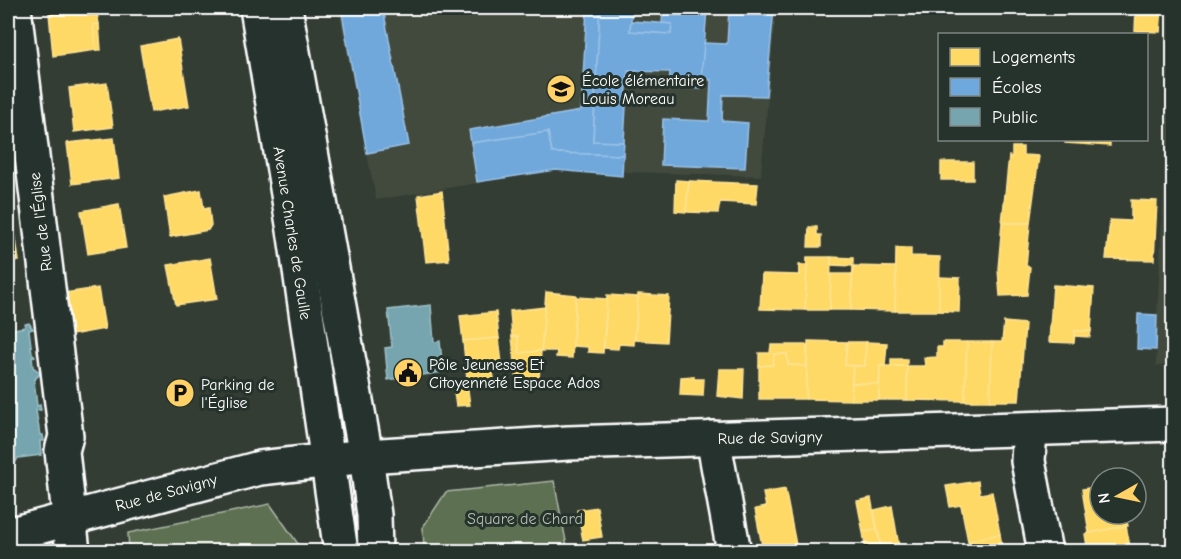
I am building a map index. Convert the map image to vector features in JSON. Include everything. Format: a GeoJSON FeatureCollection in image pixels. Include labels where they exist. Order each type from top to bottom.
{"type":"FeatureCollection","features":[{"type":"Feature","properties":{"kind":"street","name":"Rue de l'Église"},"geometry":{"type":"LineString","coordinates":[[14,8],[66,436],[62,451],[71,517],[73,552]]}},
{"type":"Feature","properties":{"kind":"street","name":"Avenue Charles de Gaulle"},"geometry":{"type":"LineString","coordinates":[[257,8],[295,236],[341,552]]}},
{"type":"Feature","properties":{"kind":"street","name":"Avenue Charles de Gaulle"},"geometry":{"type":"LineString","coordinates":[[285,8],[366,456],[374,515],[375,552]]}},
{"type":"Feature","properties":{"kind":"street","name":"Rue de Savigny"},"geometry":{"type":"LineString","coordinates":[[8,535],[260,468],[327,459],[568,443],[1173,424]]}},
{"type":"Feature","properties":{"kind":"street"},"geometry":{"type":"LineString","coordinates":[[1030,430],[1028,461],[1045,552]]}},
{"type":"Feature","properties":{"kind":"street","name":"Rue de l'Église"},"geometry":{"type":"LineString","coordinates":[[66,436],[73,447],[80,474],[86,484],[97,492],[126,503]]}},
{"type":"Feature","properties":{"kind":"street"},"geometry":{"type":"LineString","coordinates":[[713,438],[734,552]]}},
{"type":"Feature","properties":{"kind":"shaded area","name":"École élémentaire Louis Moreau"},"geometry":{"type":"Polygon","coordinates":[[[338,8],[776,8],[761,176],[556,170],[376,200],[338,8]]]}},
{"type":"Feature","properties":{"kind":"shaded area"},"geometry":{"type":"Polygon","coordinates":[[[1173,8],[1173,365],[1156,366],[1157,315],[1173,8]]]}},
{"type":"Feature","properties":{"kind":"green space","name":"Square de Chard"},"geometry":{"type":"Polygon","coordinates":[[[554,481],[568,551],[424,551],[423,527],[446,492],[554,481]]]}},
{"type":"Feature","properties":{"kind":"green space"},"geometry":{"type":"Polygon","coordinates":[[[270,504],[303,551],[129,551],[128,533],[270,504]]]}},
{"type":"Feature","properties":{"kind":"building: Logements"},"geometry":{"type":"Polygon","coordinates":[[[96,8],[99,24],[93,25],[96,50],[53,56],[49,13],[96,8]]]}},
{"type":"Feature","properties":{"kind":"building: Logements"},"geometry":{"type":"Polygon","coordinates":[[[1136,8],[1162,8],[1160,32],[1135,31],[1136,8]]]}},
{"type":"Feature","properties":{"kind":"building: Logements"},"geometry":{"type":"Polygon","coordinates":[[[99,24],[101,50],[96,50],[93,25],[99,24]]]}},
{"type":"Feature","properties":{"kind":"building: Logements"},"geometry":{"type":"Polygon","coordinates":[[[178,39],[189,106],[151,112],[140,46],[178,39]]]}},
{"type":"Feature","properties":{"kind":"building: Logements"},"geometry":{"type":"Polygon","coordinates":[[[107,83],[113,127],[74,132],[69,88],[107,83]]]}},
{"type":"Feature","properties":{"kind":"building: Logements"},"geometry":{"type":"Polygon","coordinates":[[[114,138],[119,178],[72,184],[67,143],[114,138]]]}},
{"type":"Feature","properties":{"kind":"building: Logements"},"geometry":{"type":"Polygon","coordinates":[[[1065,141],[1110,141],[1110,146],[1065,143],[1065,141]]]}},
{"type":"Feature","properties":{"kind":"building: Logements"},"geometry":{"type":"Polygon","coordinates":[[[1012,147],[1023,147],[1023,155],[1039,156],[1030,223],[1002,223],[1009,156],[1012,157],[1012,147]]]}},
{"type":"Feature","properties":{"kind":"building: Logements"},"geometry":{"type":"Polygon","coordinates":[[[941,162],[973,162],[973,180],[941,180],[941,162]]]}},
{"type":"Feature","properties":{"kind":"building: Logements"},"geometry":{"type":"Polygon","coordinates":[[[676,180],[689,181],[686,212],[675,211],[676,180]]]}},
{"type":"Feature","properties":{"kind":"building: Logements"},"geometry":{"type":"Polygon","coordinates":[[[689,181],[758,184],[756,204],[720,202],[718,213],[686,212],[689,181]]]}},
{"type":"Feature","properties":{"kind":"building: Logements"},"geometry":{"type":"Polygon","coordinates":[[[201,190],[204,209],[209,208],[211,225],[208,230],[170,237],[164,197],[201,190]]]}},
{"type":"Feature","properties":{"kind":"building: Logements"},"geometry":{"type":"Polygon","coordinates":[[[442,191],[449,260],[426,262],[418,195],[442,191]]]}},
{"type":"Feature","properties":{"kind":"building: Logements"},"geometry":{"type":"Polygon","coordinates":[[[8,195],[10,195],[19,261],[8,262],[8,195]]]}},
{"type":"Feature","properties":{"kind":"building: Logements"},"geometry":{"type":"Polygon","coordinates":[[[1131,200],[1157,201],[1154,260],[1106,259],[1110,220],[1131,221],[1131,200]]]}},
{"type":"Feature","properties":{"kind":"building: Logements"},"geometry":{"type":"Polygon","coordinates":[[[119,204],[126,248],[88,254],[81,211],[119,204]]]}},
{"type":"Feature","properties":{"kind":"building: Logements"},"geometry":{"type":"Polygon","coordinates":[[[1002,223],[1030,223],[1026,266],[1030,267],[1027,295],[1000,296],[998,269],[1002,223]]]}},
{"type":"Feature","properties":{"kind":"building: Logements"},"geometry":{"type":"Polygon","coordinates":[[[809,227],[817,227],[817,235],[821,235],[821,247],[808,247],[809,227]]]}},
{"type":"Feature","properties":{"kind":"building: Logements"},"geometry":{"type":"Polygon","coordinates":[[[896,248],[911,248],[911,256],[940,257],[939,311],[895,311],[896,248]]]}},
{"type":"Feature","properties":{"kind":"building: Logements"},"geometry":{"type":"Polygon","coordinates":[[[807,257],[831,257],[830,310],[805,310],[807,257]]]}},
{"type":"Feature","properties":{"kind":"building: Logements"},"geometry":{"type":"Polygon","coordinates":[[[831,257],[853,258],[853,266],[831,265],[831,257]]]}},
{"type":"Feature","properties":{"kind":"building: Logements"},"geometry":{"type":"Polygon","coordinates":[[[210,258],[217,299],[176,305],[168,265],[210,258]]]}},
{"type":"Feature","properties":{"kind":"building: Logements"},"geometry":{"type":"Polygon","coordinates":[[[799,265],[807,265],[805,310],[760,309],[762,274],[800,275],[799,265]]]}},
{"type":"Feature","properties":{"kind":"building: Logements"},"geometry":{"type":"Polygon","coordinates":[[[853,266],[896,267],[895,311],[851,310],[853,266]]]}},
{"type":"Feature","properties":{"kind":"building: Logements"},"geometry":{"type":"Polygon","coordinates":[[[831,274],[852,274],[851,310],[830,310],[831,274]]]}},
{"type":"Feature","properties":{"kind":"building: Logements"},"geometry":{"type":"Polygon","coordinates":[[[939,277],[960,278],[959,312],[939,311],[939,277]]]}},
{"type":"Feature","properties":{"kind":"building: Logements"},"geometry":{"type":"Polygon","coordinates":[[[1053,285],[1094,288],[1091,331],[1075,331],[1074,343],[1049,342],[1053,285]]]}},
{"type":"Feature","properties":{"kind":"building: Logements"},"geometry":{"type":"Polygon","coordinates":[[[98,288],[105,329],[72,335],[65,293],[98,288]]]}},
{"type":"Feature","properties":{"kind":"building: Logements"},"geometry":{"type":"Polygon","coordinates":[[[546,292],[576,295],[572,358],[556,357],[557,351],[541,351],[546,292]]]}},
{"type":"Feature","properties":{"kind":"building: Logements"},"geometry":{"type":"Polygon","coordinates":[[[638,294],[669,296],[666,342],[635,340],[638,294]]]}},
{"type":"Feature","properties":{"kind":"building: Logements"},"geometry":{"type":"Polygon","coordinates":[[[607,295],[638,297],[634,345],[619,344],[618,349],[604,348],[607,295]]]}},
{"type":"Feature","properties":{"kind":"building: Logements"},"geometry":{"type":"Polygon","coordinates":[[[576,297],[607,299],[603,353],[588,352],[588,347],[573,346],[576,297]]]}},
{"type":"Feature","properties":{"kind":"building: Logements"},"geometry":{"type":"Polygon","coordinates":[[[545,307],[541,351],[519,353],[518,336],[512,337],[510,311],[545,307]]]}},
{"type":"Feature","properties":{"kind":"building: Logements"},"geometry":{"type":"Polygon","coordinates":[[[496,312],[499,338],[463,341],[460,316],[496,312]]]}},
{"type":"Feature","properties":{"kind":"building: Logements"},"geometry":{"type":"Polygon","coordinates":[[[1004,322],[1025,324],[1019,401],[990,401],[992,342],[1002,342],[1004,322]]]}},
{"type":"Feature","properties":{"kind":"building: Logements"},"geometry":{"type":"Polygon","coordinates":[[[1075,331],[1091,331],[1090,337],[1075,336],[1075,331]]]}},
{"type":"Feature","properties":{"kind":"building: Logements"},"geometry":{"type":"Polygon","coordinates":[[[518,336],[519,353],[541,351],[539,380],[517,382],[512,337],[518,336]]]}},
{"type":"Feature","properties":{"kind":"building: Logements"},"geometry":{"type":"Polygon","coordinates":[[[499,338],[502,364],[492,365],[495,385],[468,388],[463,341],[499,338]]]}},
{"type":"Feature","properties":{"kind":"building: Logements"},"geometry":{"type":"Polygon","coordinates":[[[808,341],[847,342],[845,365],[853,366],[851,400],[806,399],[808,341]]]}},
{"type":"Feature","properties":{"kind":"building: Logements"},"geometry":{"type":"Polygon","coordinates":[[[847,342],[866,342],[865,366],[845,365],[847,342]]]}},
{"type":"Feature","properties":{"kind":"building: Logements"},"geometry":{"type":"Polygon","coordinates":[[[866,342],[887,343],[885,366],[880,366],[879,384],[852,383],[853,366],[865,366],[866,342]]]}},
{"type":"Feature","properties":{"kind":"building: Logements"},"geometry":{"type":"Polygon","coordinates":[[[943,342],[967,342],[965,401],[907,400],[907,366],[925,366],[924,358],[937,357],[937,347],[943,347],[943,342]]]}},
{"type":"Feature","properties":{"kind":"building: Logements"},"geometry":{"type":"Polygon","coordinates":[[[967,342],[992,342],[990,401],[965,401],[967,342]]]}},
{"type":"Feature","properties":{"kind":"building: Logements"},"geometry":{"type":"Polygon","coordinates":[[[771,345],[807,345],[807,366],[788,365],[787,354],[774,354],[773,365],[759,366],[759,353],[770,353],[771,345]]]}},
{"type":"Feature","properties":{"kind":"building: Logements"},"geometry":{"type":"Polygon","coordinates":[[[774,354],[787,354],[788,365],[807,366],[806,399],[759,399],[759,366],[773,365],[774,354]]]}},
{"type":"Feature","properties":{"kind":"building: Logements"},"geometry":{"type":"Polygon","coordinates":[[[891,359],[907,359],[907,366],[891,366],[891,359]]]}},
{"type":"Feature","properties":{"kind":"building: Logements"},"geometry":{"type":"Polygon","coordinates":[[[880,366],[907,366],[907,400],[879,400],[880,366]]]}},
{"type":"Feature","properties":{"kind":"building: Logements"},"geometry":{"type":"Polygon","coordinates":[[[719,369],[744,369],[743,399],[717,396],[719,369]]]}},
{"type":"Feature","properties":{"kind":"building: Logements"},"geometry":{"type":"Polygon","coordinates":[[[694,376],[694,379],[704,379],[703,396],[680,395],[681,377],[694,376]]]}},
{"type":"Feature","properties":{"kind":"building: Logements"},"geometry":{"type":"Polygon","coordinates":[[[467,383],[470,405],[456,406],[453,386],[467,383]]]}},
{"type":"Feature","properties":{"kind":"building: Logements"},"geometry":{"type":"Polygon","coordinates":[[[852,383],[879,384],[879,400],[851,400],[852,383]]]}},
{"type":"Feature","properties":{"kind":"building: Logements"},"geometry":{"type":"Polygon","coordinates":[[[978,481],[980,494],[992,492],[1000,534],[968,541],[961,505],[950,507],[946,486],[978,481]]]}},
{"type":"Feature","properties":{"kind":"building: Logements"},"geometry":{"type":"Polygon","coordinates":[[[1088,488],[1088,526],[1128,526],[1089,533],[1082,489],[1088,488]]]}},
{"type":"Feature","properties":{"kind":"building: Logements"},"geometry":{"type":"Polygon","coordinates":[[[785,489],[796,545],[763,551],[755,509],[766,507],[763,493],[785,489]]]}},
{"type":"Feature","properties":{"kind":"building: Logements"},"geometry":{"type":"Polygon","coordinates":[[[871,498],[877,530],[863,532],[857,501],[871,498]]]}},
{"type":"Feature","properties":{"kind":"building: Logements"},"geometry":{"type":"Polygon","coordinates":[[[892,506],[900,552],[882,552],[874,510],[892,506]]]}},
{"type":"Feature","properties":{"kind":"building: Logements"},"geometry":{"type":"Polygon","coordinates":[[[597,507],[602,537],[583,540],[577,510],[597,507]]]}},
{"type":"Feature","properties":{"kind":"building: Logements"},"geometry":{"type":"Polygon","coordinates":[[[1126,526],[1131,552],[1088,552],[1085,534],[1126,526]]]}},
{"type":"Feature","properties":{"kind":"building: Logements"},"geometry":{"type":"Polygon","coordinates":[[[877,530],[882,552],[866,552],[863,532],[877,530]]]}},
{"type":"Feature","properties":{"kind":"building: Logements"},"geometry":{"type":"Polygon","coordinates":[[[1000,534],[1003,552],[970,552],[968,541],[1000,534]]]}},
{"type":"Feature","properties":{"kind":"building: Logements"},"geometry":{"type":"Polygon","coordinates":[[[796,545],[797,552],[763,552],[763,551],[796,545]]]}},
{"type":"Feature","properties":{"kind":"building: Écoles"},"geometry":{"type":"Polygon","coordinates":[[[341,8],[383,8],[409,145],[367,153],[341,8]]]}},
{"type":"Feature","properties":{"kind":"building: Écoles"},"geometry":{"type":"Polygon","coordinates":[[[587,8],[600,8],[593,141],[624,142],[623,155],[552,153],[548,132],[471,143],[469,130],[581,111],[587,8]]]}},
{"type":"Feature","properties":{"kind":"building: Écoles"},"geometry":{"type":"Polygon","coordinates":[[[600,8],[632,8],[630,31],[671,34],[672,24],[662,23],[663,10],[707,8],[701,89],[669,87],[670,72],[628,71],[624,142],[593,141],[600,8]]]}},
{"type":"Feature","properties":{"kind":"building: Écoles"},"geometry":{"type":"Polygon","coordinates":[[[729,8],[774,8],[766,96],[723,95],[722,121],[748,123],[745,168],[661,165],[663,119],[709,121],[711,80],[701,80],[704,43],[727,44],[729,8]]]}},
{"type":"Feature","properties":{"kind":"building: Écoles"},"geometry":{"type":"Polygon","coordinates":[[[631,21],[672,24],[671,34],[630,31],[631,21]]]}},
{"type":"Feature","properties":{"kind":"building: Écoles"},"geometry":{"type":"Polygon","coordinates":[[[548,132],[552,153],[623,155],[622,176],[556,170],[477,182],[471,143],[548,132]]]}},
{"type":"Feature","properties":{"kind":"building: Écoles"},"geometry":{"type":"Polygon","coordinates":[[[1138,314],[1157,315],[1156,350],[1137,349],[1138,314]]]}},
{"type":"Feature","properties":{"kind":"building: Public"},"geometry":{"type":"Polygon","coordinates":[[[431,305],[434,342],[440,341],[443,372],[388,380],[385,348],[392,347],[388,310],[431,305]]]}},
{"type":"Feature","properties":{"kind":"building: Public"},"geometry":{"type":"Polygon","coordinates":[[[29,323],[33,329],[29,330],[32,353],[35,356],[32,357],[33,367],[41,373],[34,380],[37,406],[40,405],[41,410],[36,410],[40,435],[43,435],[44,441],[40,441],[41,455],[18,458],[13,467],[8,467],[8,324],[14,329],[25,327],[25,324],[29,323]]]}},
{"type":"Feature","properties":{"kind":"place","name":"École élémentaire Louis Moreau"},"geometry":{"type":"Point","coordinates":[561,89]}},
{"type":"Feature","properties":{"kind":"place","name":"Pôle Jeunesse Et Citoyenneté Espace Ados"},"geometry":{"type":"Point","coordinates":[408,373]}},
{"type":"Feature","properties":{"kind":"place","name":"Parking de l'Église"},"geometry":{"type":"Point","coordinates":[180,393]}}]}
